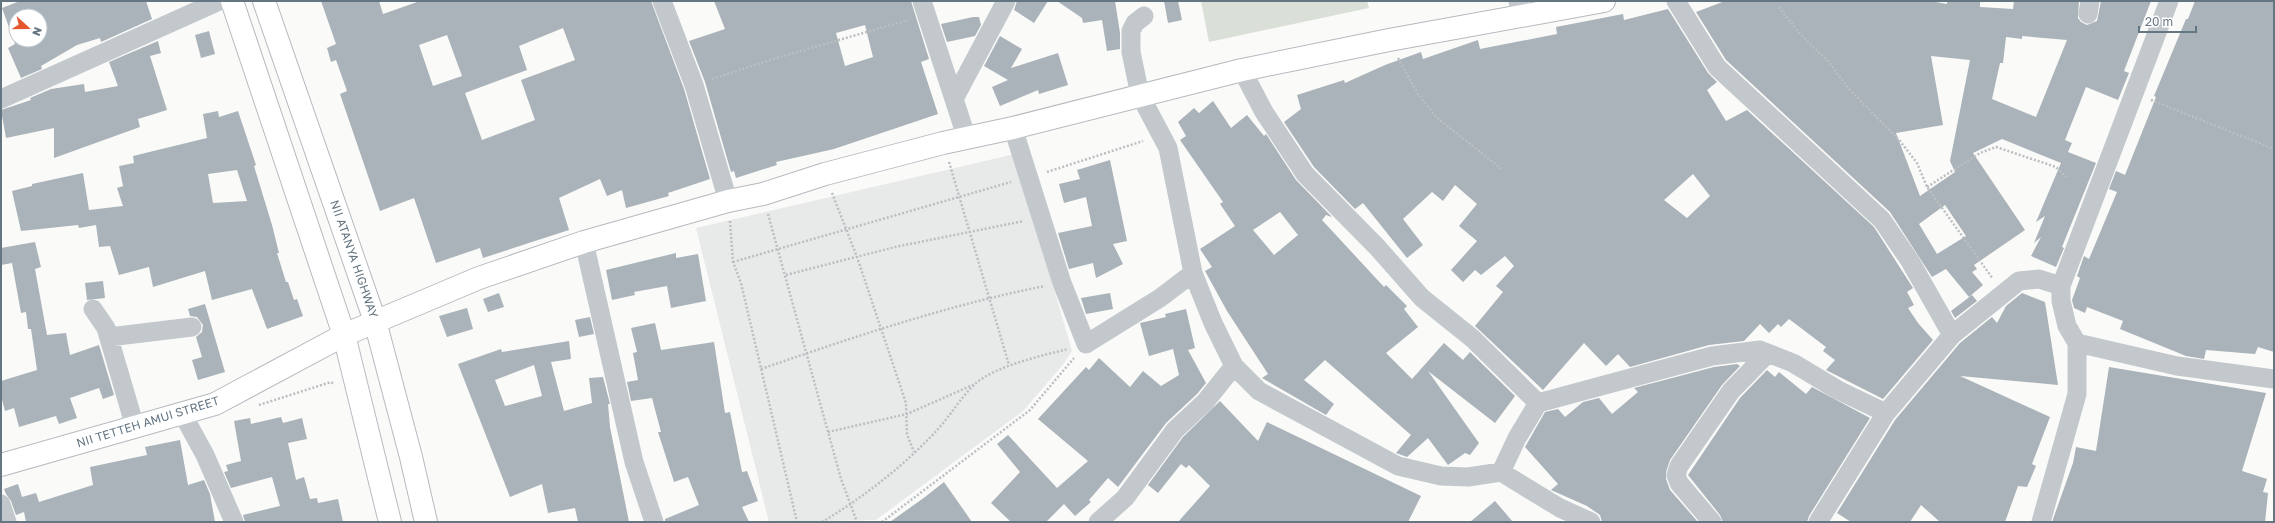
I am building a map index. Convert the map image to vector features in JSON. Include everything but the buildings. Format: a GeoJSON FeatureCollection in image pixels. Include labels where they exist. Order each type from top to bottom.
{"type":"FeatureCollection","features":[{"type":"Feature","properties":{"kind":"main road"},"geometry":{"type":"LineString","coordinates":[[232,1],[344,335],[390,522]]}},
{"type":"Feature","properties":{"kind":"main road","name":"NII ATANYA HIGHWAY"},"geometry":{"type":"LineString","coordinates":[[264,1],[375,321],[411,457],[426,522]]}},
{"type":"Feature","properties":{"kind":"main road","name":"NII TETTEH AMUI STREET"},"geometry":{"type":"LineString","coordinates":[[1,465],[215,404],[344,335],[375,321],[479,278],[584,242],[728,201],[763,194],[825,174],[943,143],[1013,128],[1242,70],[1389,40],[1520,8],[1604,1]]}},
{"type":"Feature","properties":{"kind":"street"},"geometry":{"type":"LineString","coordinates":[[1,99],[220,1]]}},
{"type":"Feature","properties":{"kind":"street"},"geometry":{"type":"LineString","coordinates":[[662,1],[694,85],[728,201]]}},
{"type":"Feature","properties":{"kind":"street"},"geometry":{"type":"LineString","coordinates":[[954,99],[1006,1]]}},
{"type":"Feature","properties":{"kind":"street"},"geometry":{"type":"LineString","coordinates":[[1676,1],[1717,67],[1882,220],[1910,261],[1952,335]]}},
{"type":"Feature","properties":{"kind":"street"},"geometry":{"type":"LineString","coordinates":[[2041,522],[2077,394],[2078,343],[2067,326],[2061,301],[2061,286],[2169,1]]}},
{"type":"Feature","properties":{"kind":"street"},"geometry":{"type":"LineString","coordinates":[[924,8],[967,139]]}},
{"type":"Feature","properties":{"kind":"street"},"geometry":{"type":"LineString","coordinates":[[1144,16],[1135,23],[1131,32],[1131,52],[1140,95],[1168,148],[1193,273],[1213,323],[1234,366],[1259,391],[1398,466],[1441,476],[1468,477],[1501,472],[1560,508],[1591,522]]}},
{"type":"Feature","properties":{"kind":"street"},"geometry":{"type":"LineString","coordinates":[[1242,70],[1264,112],[1305,174],[1377,247],[1422,298],[1472,338],[1538,403]]}},
{"type":"Feature","properties":{"kind":"street"},"geometry":{"type":"LineString","coordinates":[[1013,128],[1062,283],[1086,344],[1160,298],[1193,273]]}},
{"type":"Feature","properties":{"kind":"street"},"geometry":{"type":"LineString","coordinates":[[584,242],[634,462],[654,522]]}},
{"type":"Feature","properties":{"kind":"street"},"geometry":{"type":"LineString","coordinates":[[1818,522],[1886,413],[1952,335],[2019,281],[2039,280],[2061,286]]}},
{"type":"Feature","properties":{"kind":"street"},"geometry":{"type":"LineString","coordinates":[[93,308],[106,328],[135,427]]}},
{"type":"Feature","properties":{"kind":"street"},"geometry":{"type":"LineString","coordinates":[[109,337],[192,327]]}},
{"type":"Feature","properties":{"kind":"street"},"geometry":{"type":"LineString","coordinates":[[2078,343],[2177,366],[2274,379]]}},
{"type":"Feature","properties":{"kind":"street"},"geometry":{"type":"LineString","coordinates":[[1501,472],[1517,438],[1538,403],[1712,356],[1760,350],[1793,362],[1838,390],[1886,413]]}},
{"type":"Feature","properties":{"kind":"street"},"geometry":{"type":"LineString","coordinates":[[1712,522],[1679,483],[1676,475],[1679,466],[1731,391],[1768,353]]}},
{"type":"Feature","properties":{"kind":"street"},"geometry":{"type":"LineString","coordinates":[[1101,521],[1125,498],[1175,430],[1206,402],[1234,366]]}},
{"type":"Feature","properties":{"kind":"street"},"geometry":{"type":"LineString","coordinates":[[182,413],[205,455],[234,522]]}},
{"type":"Feature","properties":{"kind":"street"},"geometry":{"type":"LineString","coordinates":[[1,504],[6,522]]}},
{"type":"Feature","properties":{"kind":"path"},"geometry":{"type":"LineString","coordinates":[[694,85],[924,8]]}},
{"type":"Feature","properties":{"kind":"path"},"geometry":{"type":"LineString","coordinates":[[1779,8],[1799,33],[1828,61],[1849,89],[1900,141],[1917,163],[1927,187],[1971,251],[2004,292]]}},
{"type":"Feature","properties":{"kind":"path"},"geometry":{"type":"LineString","coordinates":[[1389,40],[1418,94],[1436,117],[1503,170]]}},
{"type":"Feature","properties":{"kind":"path"},"geometry":{"type":"LineString","coordinates":[[2134,93],[2274,149]]}},
{"type":"Feature","properties":{"kind":"path"},"geometry":{"type":"LineString","coordinates":[[733,262],[776,248],[1028,178],[1162,135]]}},
{"type":"Feature","properties":{"kind":"path"},"geometry":{"type":"LineString","coordinates":[[943,143],[961,196],[969,232],[1009,365]]}},
{"type":"Feature","properties":{"kind":"path"},"geometry":{"type":"LineString","coordinates":[[1927,187],[1980,153],[1996,147],[2056,167],[2067,178]]}},
{"type":"Feature","properties":{"kind":"path"},"geometry":{"type":"LineString","coordinates":[[825,174],[845,230],[857,257],[906,403],[907,434],[914,452]]}},
{"type":"Feature","properties":{"kind":"path"},"geometry":{"type":"LineString","coordinates":[[763,194],[776,248],[786,275],[828,432],[850,505],[857,522]]}},
{"type":"Feature","properties":{"kind":"path"},"geometry":{"type":"LineString","coordinates":[[728,201],[733,262],[741,283],[797,522]]}},
{"type":"Feature","properties":{"kind":"path"},"geometry":{"type":"LineString","coordinates":[[786,275],[857,257],[969,232],[1042,218]]}},
{"type":"Feature","properties":{"kind":"path"},"geometry":{"type":"LineString","coordinates":[[761,369],[882,329],[988,298],[1062,283]]}},
{"type":"Feature","properties":{"kind":"path"},"geometry":{"type":"LineString","coordinates":[[828,432],[907,414],[975,384],[1009,365],[1086,344]]}},
{"type":"Feature","properties":{"kind":"path"},"geometry":{"type":"LineString","coordinates":[[882,522],[1030,410],[1086,344]]}},
{"type":"Feature","properties":{"kind":"path"},"geometry":{"type":"LineString","coordinates":[[255,406],[331,382],[338,386]]}},
{"type":"Feature","properties":{"kind":"path"},"geometry":{"type":"LineString","coordinates":[[822,522],[850,505],[914,452],[938,429],[975,384]]}},
{"type":"Feature","properties":{"kind":"shaded area"},"geometry":{"type":"Polygon","coordinates":[[[1201,1],[1367,1],[1369,8],[1209,42],[1201,1]]]}},
{"type":"Feature","properties":{"kind":"shaded area"},"geometry":{"type":"Polygon","coordinates":[[[1015,154],[1072,351],[1062,366],[1023,411],[876,520],[769,522],[696,228],[1015,154]]]}}]}
